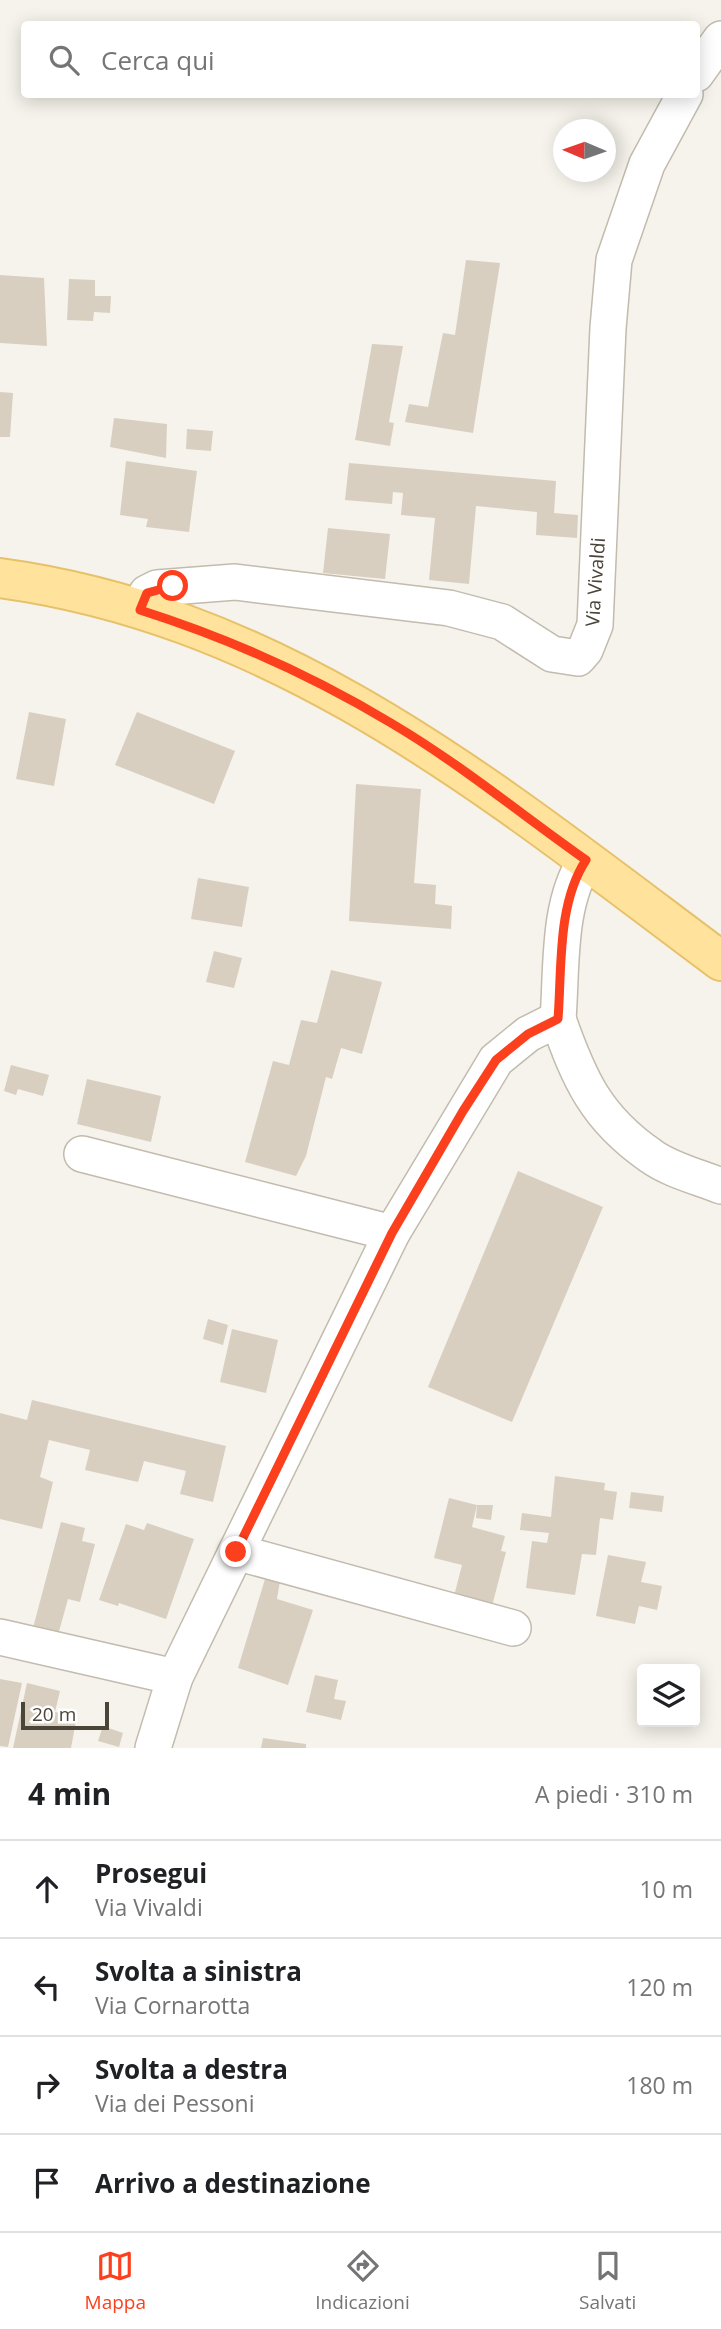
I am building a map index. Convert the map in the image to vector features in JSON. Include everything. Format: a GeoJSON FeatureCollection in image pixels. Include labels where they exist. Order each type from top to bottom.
{"type":"FeatureCollection","features":[{"type":"Feature","properties":{"kind":"main road"},"geometry":{"type":"LineString","coordinates":[[0,578],[46,584],[140,610],[206,631],[268,657],[380,717],[586,860],[721,961]]}},
{"type":"Feature","properties":{"kind":"street"},"geometry":{"type":"LineString","coordinates":[[700,68],[721,39]]}},
{"type":"Feature","properties":{"kind":"street","name":"Via Vivaldi"},"geometry":{"type":"LineString","coordinates":[[140,610],[147,593],[157,588],[235,582],[449,608],[502,622],[552,654],[578,658],[585,650],[596,625],[608,328],[614,260],[647,164],[683,98]]}},
{"type":"Feature","properties":{"kind":"street"},"geometry":{"type":"LineString","coordinates":[[586,860],[576,876],[568,906],[558,1019],[577,1075],[610,1122],[652,1158],[721,1186]]}},
{"type":"Feature","properties":{"kind":"street"},"geometry":{"type":"LineString","coordinates":[[153,1748],[175,1677],[392,1233],[496,1060],[528,1034],[558,1019]]}},
{"type":"Feature","properties":{"kind":"street"},"geometry":{"type":"LineString","coordinates":[[82,1154],[392,1233]]}},
{"type":"Feature","properties":{"kind":"street"},"geometry":{"type":"LineString","coordinates":[[236,1552],[513,1628]]}},
{"type":"Feature","properties":{"kind":"street"},"geometry":{"type":"LineString","coordinates":[[0,1637],[175,1677]]}},
{"type":"Feature","properties":{"kind":"building"},"geometry":{"type":"Polygon","coordinates":[[[466,260],[500,263],[473,433],[405,422],[409,404],[428,407],[443,333],[455,335],[466,260]]]}},
{"type":"Feature","properties":{"kind":"building"},"geometry":{"type":"Polygon","coordinates":[[[0,275],[44,278],[47,346],[0,343],[0,275]]]}},
{"type":"Feature","properties":{"kind":"building"},"geometry":{"type":"Polygon","coordinates":[[[69,279],[95,280],[95,296],[111,296],[110,313],[94,312],[93,321],[67,320],[69,279]]]}},
{"type":"Feature","properties":{"kind":"building"},"geometry":{"type":"Polygon","coordinates":[[[372,344],[403,346],[389,422],[394,423],[390,446],[355,440],[372,344]]]}},
{"type":"Feature","properties":{"kind":"building"},"geometry":{"type":"Polygon","coordinates":[[[0,392],[13,393],[10,437],[0,437],[0,392]]]}},
{"type":"Feature","properties":{"kind":"building"},"geometry":{"type":"Polygon","coordinates":[[[114,418],[167,424],[166,458],[110,447],[114,418]]]}},
{"type":"Feature","properties":{"kind":"building"},"geometry":{"type":"Polygon","coordinates":[[[187,429],[213,431],[211,451],[186,449],[187,429]]]}},
{"type":"Feature","properties":{"kind":"building"},"geometry":{"type":"Polygon","coordinates":[[[126,461],[197,471],[189,532],[146,527],[148,519],[120,515],[126,461]]]}},
{"type":"Feature","properties":{"kind":"building"},"geometry":{"type":"Polygon","coordinates":[[[349,463],[556,481],[554,513],[578,515],[577,538],[536,535],[537,512],[476,506],[469,584],[429,580],[435,518],[401,515],[403,493],[393,492],[392,504],[345,500],[349,463]]]}},
{"type":"Feature","properties":{"kind":"building"},"geometry":{"type":"Polygon","coordinates":[[[328,528],[390,534],[385,579],[323,573],[328,528]]]}},
{"type":"Feature","properties":{"kind":"building"},"geometry":{"type":"Polygon","coordinates":[[[29,712],[66,719],[54,786],[16,779],[29,712]]]}},
{"type":"Feature","properties":{"kind":"building"},"geometry":{"type":"Polygon","coordinates":[[[137,712],[235,751],[214,804],[115,765],[137,712]]]}},
{"type":"Feature","properties":{"kind":"building"},"geometry":{"type":"Polygon","coordinates":[[[356,784],[421,789],[414,883],[436,885],[435,904],[452,906],[451,929],[349,921],[356,784]]]}},
{"type":"Feature","properties":{"kind":"building"},"geometry":{"type":"Polygon","coordinates":[[[198,878],[249,887],[242,927],[191,919],[198,878]]]}},
{"type":"Feature","properties":{"kind":"building"},"geometry":{"type":"Polygon","coordinates":[[[214,951],[242,958],[234,988],[206,982],[214,951]]]}},
{"type":"Feature","properties":{"kind":"building"},"geometry":{"type":"Polygon","coordinates":[[[331,970],[382,982],[362,1054],[341,1048],[332,1079],[326,1077],[306,1156],[296,1176],[245,1162],[273,1061],[289,1065],[301,1020],[317,1023],[331,970]]]}},
{"type":"Feature","properties":{"kind":"building"},"geometry":{"type":"Polygon","coordinates":[[[11,1065],[49,1075],[43,1096],[18,1089],[16,1095],[4,1091],[11,1065]]]}},
{"type":"Feature","properties":{"kind":"building"},"geometry":{"type":"Polygon","coordinates":[[[87,1079],[161,1096],[151,1142],[77,1124],[87,1079]]]}},
{"type":"Feature","properties":{"kind":"building"},"geometry":{"type":"Polygon","coordinates":[[[518,1171],[603,1207],[512,1422],[428,1387],[518,1171]]]}},
{"type":"Feature","properties":{"kind":"building"},"geometry":{"type":"Polygon","coordinates":[[[208,1319],[228,1325],[223,1345],[203,1339],[208,1319]]]}},
{"type":"Feature","properties":{"kind":"building"},"geometry":{"type":"Polygon","coordinates":[[[232,1329],[278,1340],[266,1393],[220,1382],[232,1329]]]}},
{"type":"Feature","properties":{"kind":"building"},"geometry":{"type":"Polygon","coordinates":[[[32,1400],[226,1446],[213,1502],[180,1494],[186,1471],[144,1461],[138,1482],[85,1470],[90,1450],[49,1440],[40,1477],[53,1482],[42,1529],[0,1519],[0,1413],[27,1420],[32,1400]]]}},
{"type":"Feature","properties":{"kind":"building"},"geometry":{"type":"Polygon","coordinates":[[[555,1476],[605,1483],[604,1490],[617,1492],[613,1520],[600,1518],[596,1555],[582,1554],[575,1595],[526,1588],[532,1541],[547,1543],[549,1533],[520,1530],[522,1513],[551,1517],[555,1476]]]}},
{"type":"Feature","properties":{"kind":"building"},"geometry":{"type":"Polygon","coordinates":[[[631,1492],[664,1496],[662,1512],[629,1508],[631,1492]]]}},
{"type":"Feature","properties":{"kind":"building"},"geometry":{"type":"Polygon","coordinates":[[[449,1498],[477,1505],[472,1527],[505,1536],[501,1551],[506,1552],[491,1610],[453,1600],[462,1565],[434,1558],[449,1498]]]}},
{"type":"Feature","properties":{"kind":"building"},"geometry":{"type":"Polygon","coordinates":[[[477,1505],[493,1505],[491,1520],[476,1518],[477,1505]]]}},
{"type":"Feature","properties":{"kind":"building"},"geometry":{"type":"Polygon","coordinates":[[[61,1522],[85,1528],[82,1541],[95,1544],[80,1602],[68,1599],[58,1635],[33,1628],[61,1522]]]}},
{"type":"Feature","properties":{"kind":"building"},"geometry":{"type":"Polygon","coordinates":[[[147,1523],[194,1539],[166,1619],[119,1603],[118,1606],[99,1600],[126,1524],[144,1530],[147,1523]]]}},
{"type":"Feature","properties":{"kind":"building"},"geometry":{"type":"Polygon","coordinates":[[[608,1555],[646,1562],[641,1582],[662,1586],[657,1610],[639,1606],[635,1624],[596,1616],[608,1555]]]}},
{"type":"Feature","properties":{"kind":"building"},"geometry":{"type":"Polygon","coordinates":[[[265,1579],[280,1581],[277,1599],[313,1610],[288,1685],[238,1668],[265,1579]]]}},
{"type":"Feature","properties":{"kind":"building"},"geometry":{"type":"Polygon","coordinates":[[[315,1675],[338,1680],[334,1699],[346,1701],[341,1720],[306,1712],[315,1675]]]}},
{"type":"Feature","properties":{"kind":"building"},"geometry":{"type":"Polygon","coordinates":[[[0,1679],[22,1683],[8,1747],[0,1746],[0,1679]]]}},
{"type":"Feature","properties":{"kind":"building"},"geometry":{"type":"Polygon","coordinates":[[[27,1683],[60,1691],[55,1712],[77,1716],[71,1748],[13,1748],[27,1683]]]}},
{"type":"Feature","properties":{"kind":"building"},"geometry":{"type":"Polygon","coordinates":[[[103,1726],[123,1733],[119,1747],[98,1741],[103,1726]]]}},
{"type":"Feature","properties":{"kind":"building"},"geometry":{"type":"Polygon","coordinates":[[[263,1738],[306,1744],[306,1748],[261,1748],[263,1738]]]}},
{"type":"Feature","properties":{"kind":"route"},"geometry":{"type":"LineString","coordinates":[[173,586],[157,588],[147,593],[140,610],[206,631],[268,657],[393,724],[586,860],[576,876],[568,906],[558,1019],[528,1034],[496,1060],[463,1111],[392,1233],[236,1552]]}}]}
